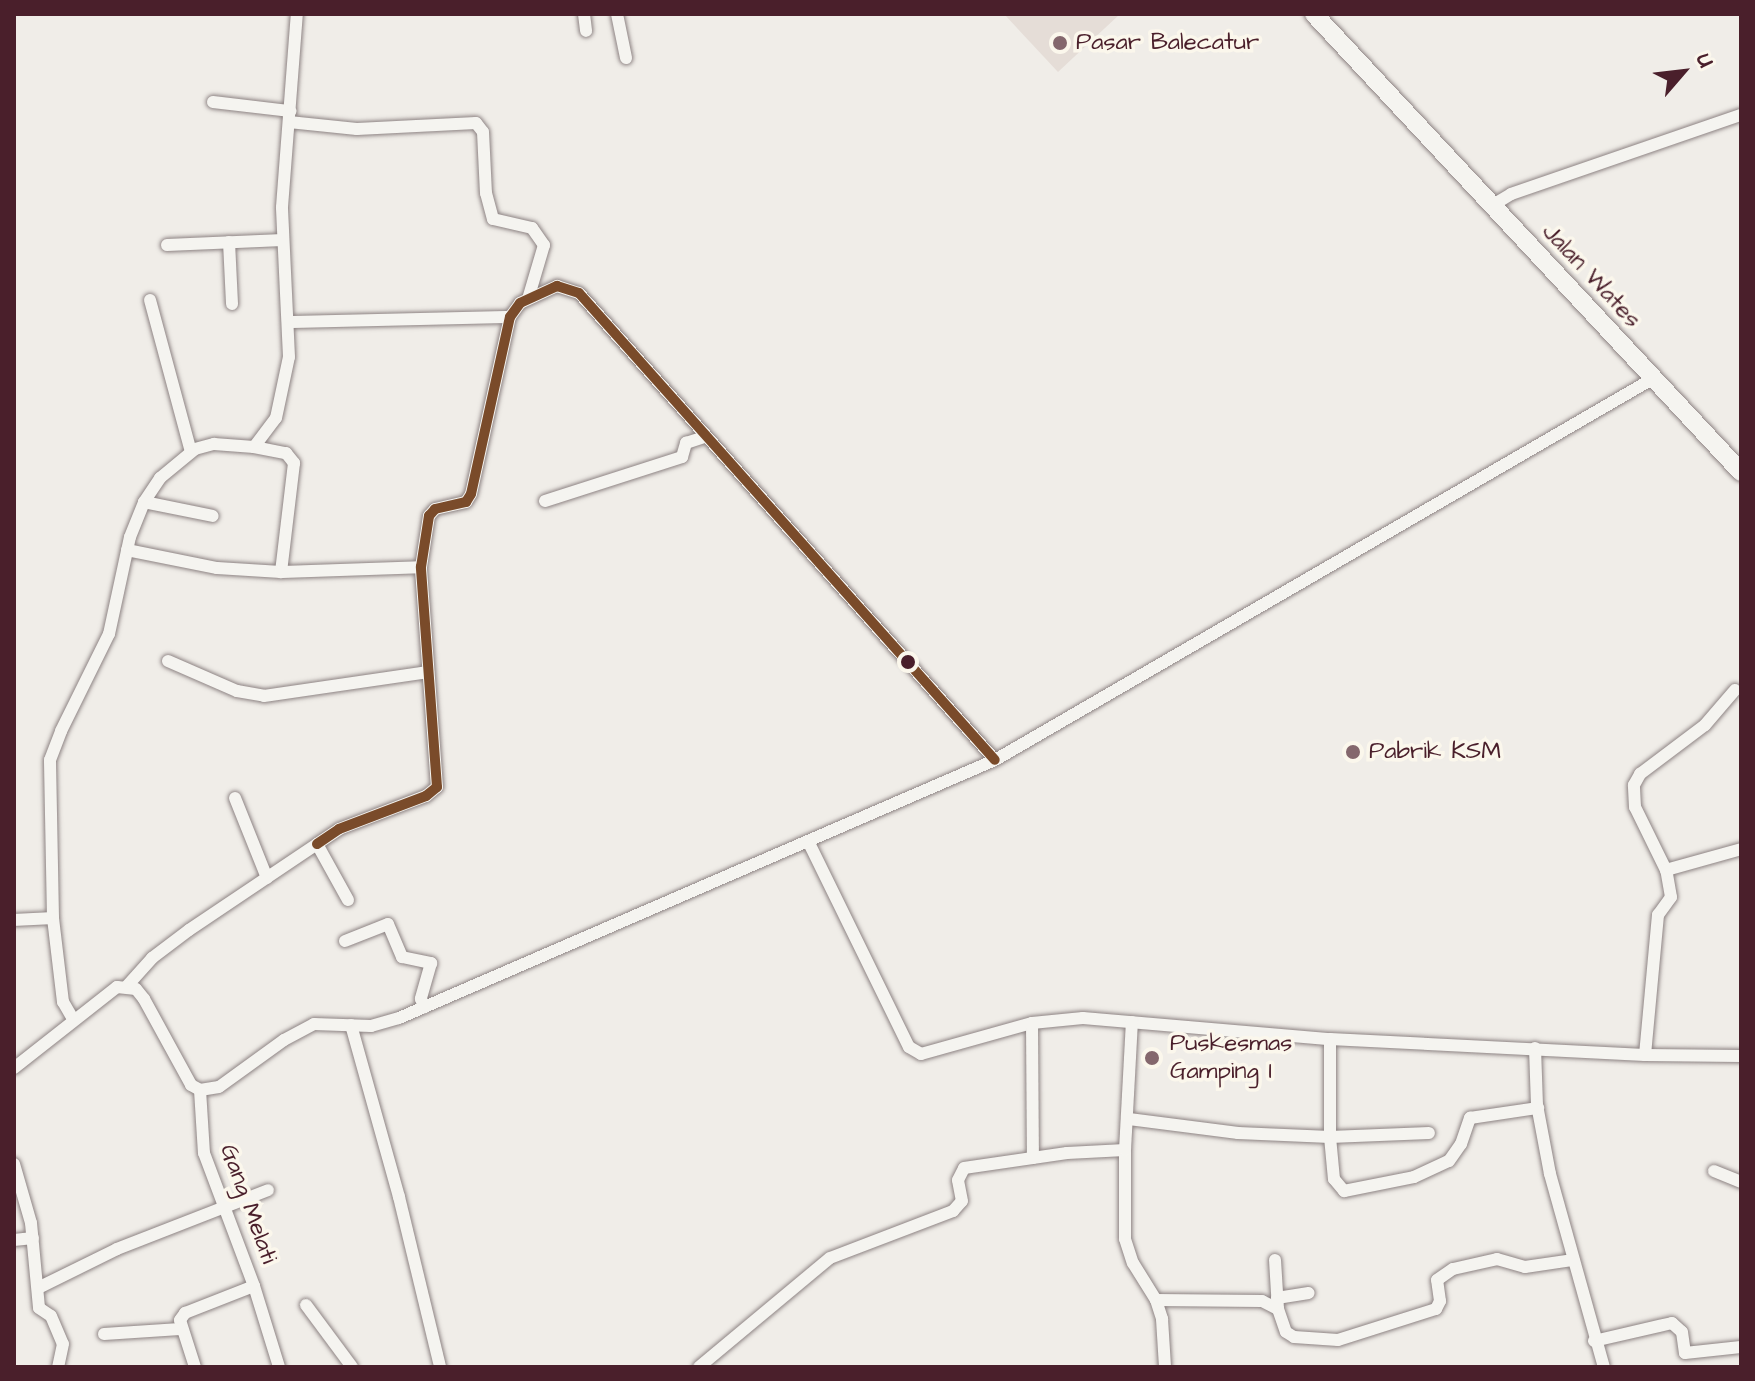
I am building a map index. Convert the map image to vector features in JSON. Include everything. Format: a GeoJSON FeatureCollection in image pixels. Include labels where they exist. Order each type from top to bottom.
{"type":"FeatureCollection","features":[{"type":"Feature","properties":{"kind":"highway","name":"Jalan Wates"},"geometry":{"type":"LineString","coordinates":[[1314,14],[1741,472]]}},
{"type":"Feature","properties":{"kind":"street"},"geometry":{"type":"LineString","coordinates":[[254,447],[276,418],[285,389],[289,357],[282,207],[297,14]]}},
{"type":"Feature","properties":{"kind":"street"},"geometry":{"type":"LineString","coordinates":[[584,14],[586,31]]}},
{"type":"Feature","properties":{"kind":"street"},"geometry":{"type":"LineString","coordinates":[[617,14],[626,58]]}},
{"type":"Feature","properties":{"kind":"street"},"geometry":{"type":"LineString","coordinates":[[213,102],[357,129],[476,123],[483,132],[486,193],[493,219],[532,228],[544,245],[528,299]]}},
{"type":"Feature","properties":{"kind":"street"},"geometry":{"type":"LineString","coordinates":[[1493,205],[1511,194],[1741,115]]}},
{"type":"Feature","properties":{"kind":"street"},"geometry":{"type":"LineString","coordinates":[[167,245],[283,240]]}},
{"type":"Feature","properties":{"kind":"street"},"geometry":{"type":"LineString","coordinates":[[229,242],[232,304]]}},
{"type":"Feature","properties":{"kind":"street"},"geometry":{"type":"LineString","coordinates":[[14,1068],[106,992],[127,986],[152,958],[339,829],[435,790],[421,567],[430,512],[466,502],[471,494],[510,317],[520,303],[557,286],[579,293],[704,437],[799,537],[995,760]]}},
{"type":"Feature","properties":{"kind":"street"},"geometry":{"type":"LineString","coordinates":[[150,300],[191,452]]}},
{"type":"Feature","properties":{"kind":"street"},"geometry":{"type":"LineString","coordinates":[[288,322],[510,317]]}},
{"type":"Feature","properties":{"kind":"street"},"geometry":{"type":"LineString","coordinates":[[127,986],[136,989],[144,999],[191,1085],[200,1090],[219,1087],[284,1040],[314,1024],[384,1024],[809,843],[995,760],[1654,378]]}},
{"type":"Feature","properties":{"kind":"street"},"geometry":{"type":"LineString","coordinates":[[545,501],[682,457],[688,441],[704,437]]}},
{"type":"Feature","properties":{"kind":"street"},"geometry":{"type":"LineString","coordinates":[[73,1019],[63,1002],[53,918],[50,760],[109,634],[127,550],[144,502],[160,478],[191,452],[214,444],[286,453],[294,463],[281,572]]}},
{"type":"Feature","properties":{"kind":"street"},"geometry":{"type":"LineString","coordinates":[[144,502],[213,516]]}},
{"type":"Feature","properties":{"kind":"street"},"geometry":{"type":"LineString","coordinates":[[127,550],[217,568],[281,572],[421,567]]}},
{"type":"Feature","properties":{"kind":"street"},"geometry":{"type":"LineString","coordinates":[[168,661],[237,691],[264,696],[428,672]]}},
{"type":"Feature","properties":{"kind":"street"},"geometry":{"type":"LineString","coordinates":[[1645,1055],[1658,915],[1671,897],[1666,870],[1635,807],[1634,785],[1640,774],[1705,725],[1735,690]]}},
{"type":"Feature","properties":{"kind":"street"},"geometry":{"type":"LineString","coordinates":[[235,798],[267,878]]}},
{"type":"Feature","properties":{"kind":"street"},"geometry":{"type":"LineString","coordinates":[[809,843],[914,1052],[934,1052],[1032,1023],[1083,1018],[1330,1039],[1645,1055],[1741,1056]]}},
{"type":"Feature","properties":{"kind":"street"},"geometry":{"type":"LineString","coordinates":[[317,844],[348,900]]}},
{"type":"Feature","properties":{"kind":"street"},"geometry":{"type":"LineString","coordinates":[[1666,870],[1741,849]]}},
{"type":"Feature","properties":{"kind":"street"},"geometry":{"type":"LineString","coordinates":[[14,920],[53,918]]}},
{"type":"Feature","properties":{"kind":"street"},"geometry":{"type":"LineString","coordinates":[[345,941],[389,925],[402,957],[431,963],[421,999],[428,1006]]}},
{"type":"Feature","properties":{"kind":"street"},"geometry":{"type":"LineString","coordinates":[[1132,1022],[1125,1150],[1127,1250],[1156,1300],[1162,1319],[1165,1367]]}},
{"type":"Feature","properties":{"kind":"street"},"geometry":{"type":"LineString","coordinates":[[1032,1023],[1033,1158]]}},
{"type":"Feature","properties":{"kind":"street"},"geometry":{"type":"LineString","coordinates":[[351,1025],[399,1197],[440,1367]]}},
{"type":"Feature","properties":{"kind":"street"},"geometry":{"type":"LineString","coordinates":[[1330,1039],[1330,1137],[1337,1185],[1344,1191],[1414,1177],[1449,1161],[1457,1153],[1470,1118],[1538,1108]]}},
{"type":"Feature","properties":{"kind":"street"},"geometry":{"type":"LineString","coordinates":[[1535,1048],[1538,1108],[1550,1174],[1594,1341],[1604,1367]]}},
{"type":"Feature","properties":{"kind":"street","name":"Gang Melati"},"geometry":{"type":"LineString","coordinates":[[200,1090],[204,1153],[254,1286],[279,1367]]}},
{"type":"Feature","properties":{"kind":"street"},"geometry":{"type":"LineString","coordinates":[[1129,1119],[1238,1133],[1330,1137],[1429,1133]]}},
{"type":"Feature","properties":{"kind":"street"},"geometry":{"type":"LineString","coordinates":[[699,1367],[830,1258],[953,1211],[962,1201],[958,1180],[964,1168],[1125,1150]]}},
{"type":"Feature","properties":{"kind":"street"},"geometry":{"type":"LineString","coordinates":[[14,1164],[33,1238],[39,1308],[51,1316],[63,1344],[58,1367]]}},
{"type":"Feature","properties":{"kind":"street"},"geometry":{"type":"LineString","coordinates":[[1714,1171],[1741,1182]]}},
{"type":"Feature","properties":{"kind":"street"},"geometry":{"type":"LineString","coordinates":[[38,1288],[117,1249],[268,1190]]}},
{"type":"Feature","properties":{"kind":"street"},"geometry":{"type":"LineString","coordinates":[[14,1240],[33,1238]]}},
{"type":"Feature","properties":{"kind":"street"},"geometry":{"type":"LineString","coordinates":[[1275,1260],[1278,1303],[1286,1332],[1294,1337],[1338,1340],[1429,1313],[1440,1301],[1439,1276],[1453,1269],[1497,1259],[1525,1267],[1573,1260]]}},
{"type":"Feature","properties":{"kind":"street"},"geometry":{"type":"LineString","coordinates":[[195,1367],[180,1329],[185,1313],[254,1286]]}},
{"type":"Feature","properties":{"kind":"street"},"geometry":{"type":"LineString","coordinates":[[1156,1300],[1278,1303],[1309,1293]]}},
{"type":"Feature","properties":{"kind":"street"},"geometry":{"type":"LineString","coordinates":[[306,1305],[352,1367]]}},
{"type":"Feature","properties":{"kind":"street"},"geometry":{"type":"LineString","coordinates":[[1594,1341],[1672,1323],[1682,1332],[1686,1360],[1741,1347]]}},
{"type":"Feature","properties":{"kind":"street"},"geometry":{"type":"LineString","coordinates":[[104,1334],[180,1329]]}},
{"type":"Feature","properties":{"kind":"shaded area","name":"Pasar Balecatur"},"geometry":{"type":"Polygon","coordinates":[[[1004,14],[1120,14],[1058,72],[1004,14]]]}},
{"type":"Feature","properties":{"kind":"transit line"},"geometry":{"type":"LineString","coordinates":[[317,844],[339,829],[426,796],[437,787],[421,567],[429,516],[435,509],[466,502],[471,494],[510,317],[520,303],[557,286],[579,293],[995,760]]}},
{"type":"Feature","properties":{"kind":"place","name":"Pasar Balecatur"},"geometry":{"type":"Point","coordinates":[1060,43]}},
{"type":"Feature","properties":{"kind":"place","name":"Pabrik KSM"},"geometry":{"type":"Point","coordinates":[1353,752]}},
{"type":"Feature","properties":{"kind":"place","name":"Puskesmas Gamping I"},"geometry":{"type":"Point","coordinates":[1152,1058]}}]}
